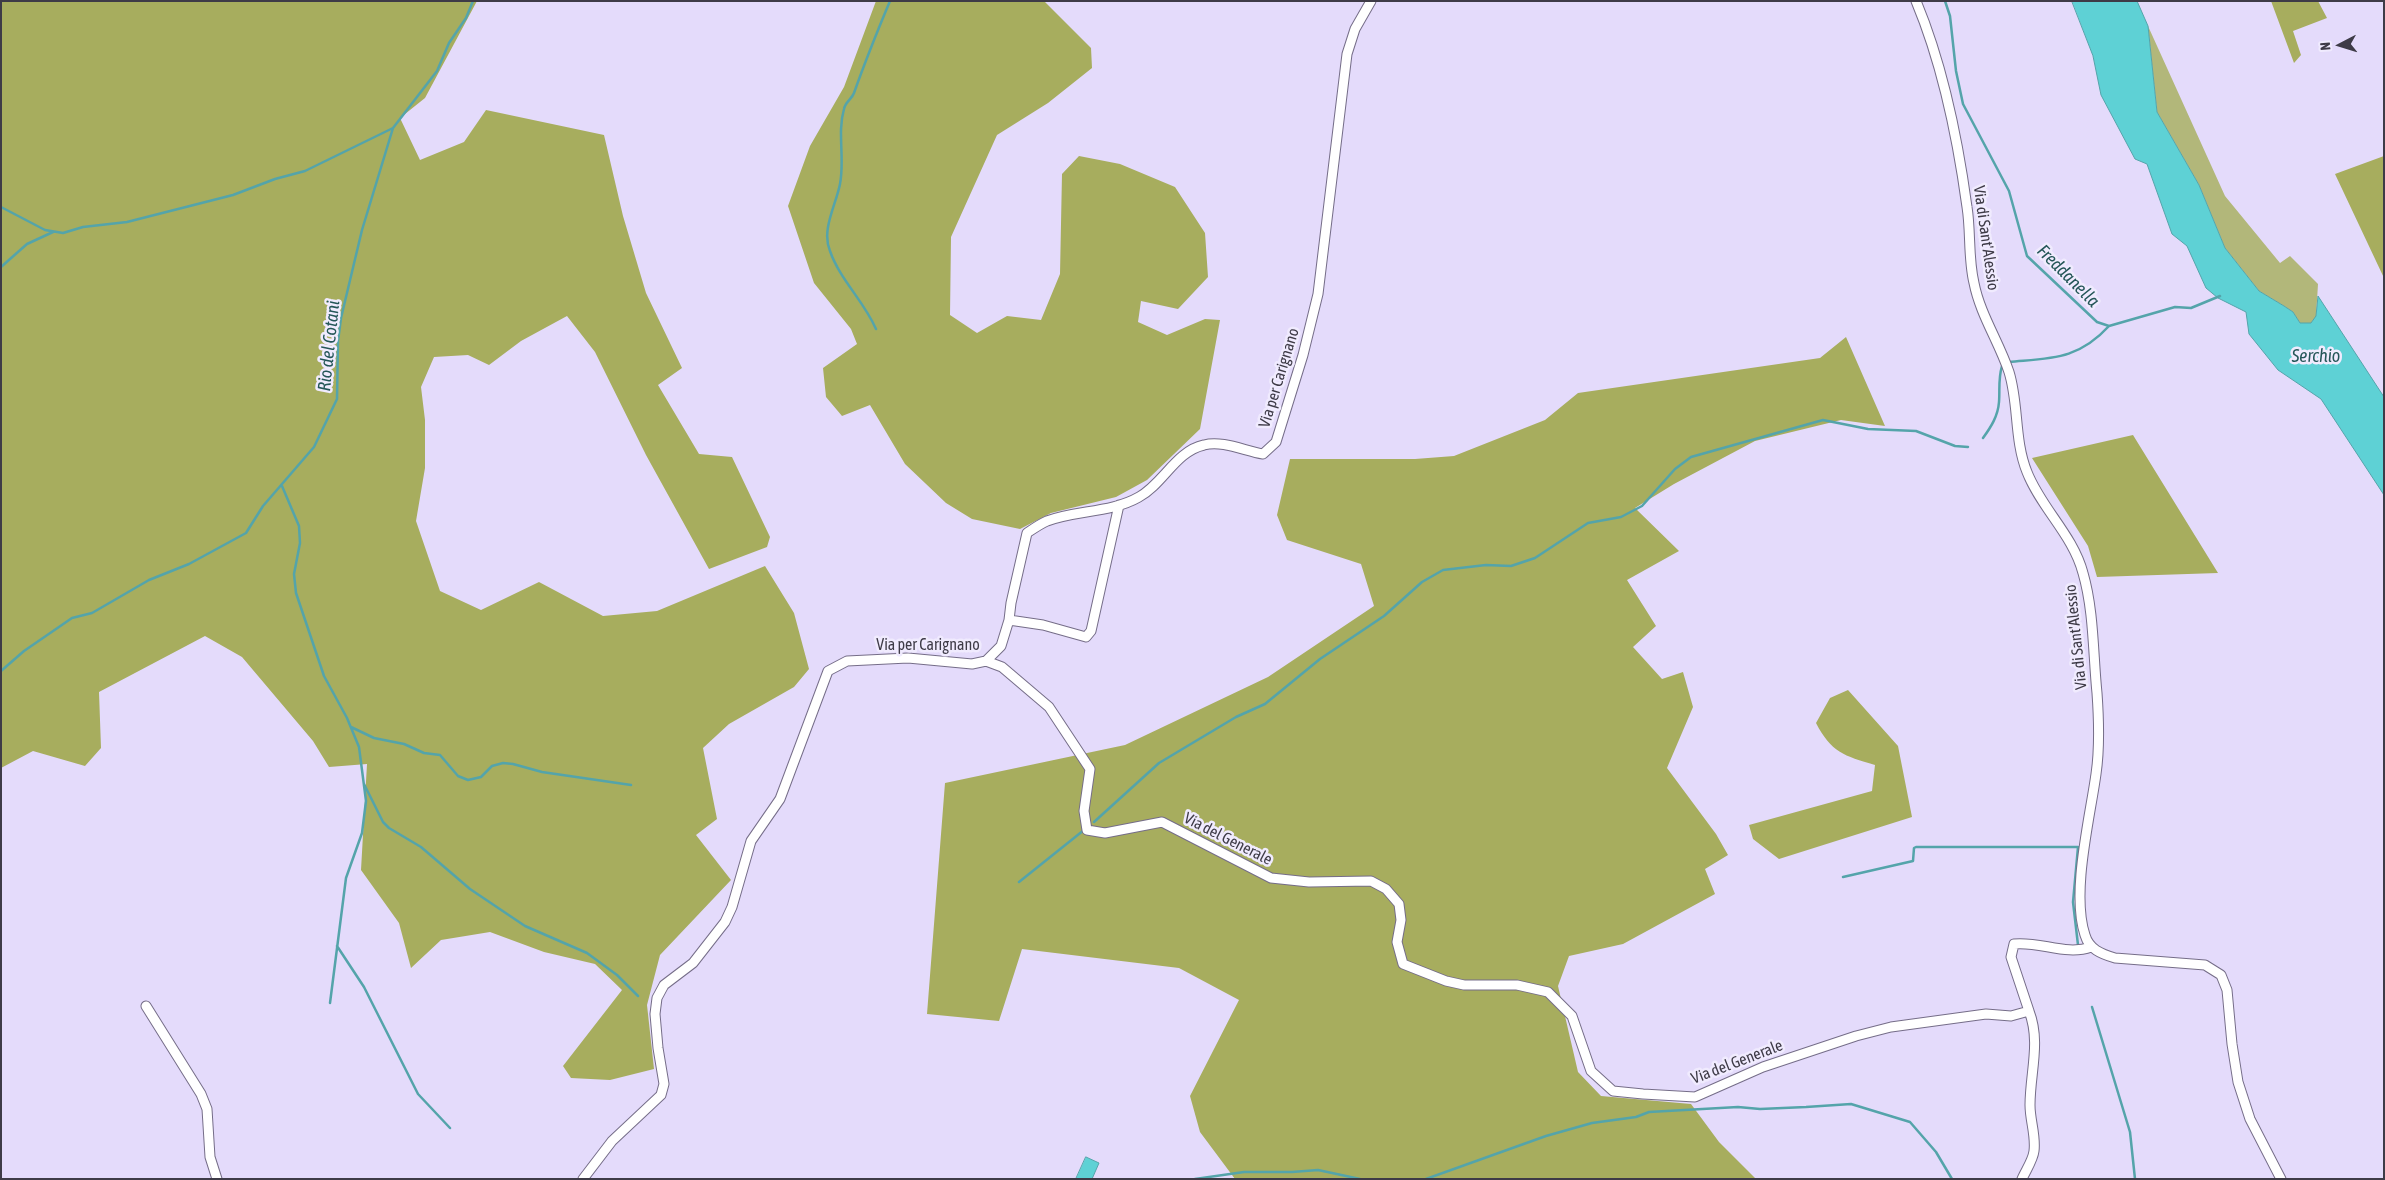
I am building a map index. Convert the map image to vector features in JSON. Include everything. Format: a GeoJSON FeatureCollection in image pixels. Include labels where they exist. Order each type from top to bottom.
{"type":"FeatureCollection","features":[{"type":"Feature","properties":{"kind":"street","name":"Via per Carignano"},"geometry":{"type":"LineString","coordinates":[[583,1179],[612,1141],[660,1096],[664,1084],[656,1023],[657,998],[664,985],[693,963],[725,922],[732,907],[751,841],[780,799],[828,671],[847,661],[899,658],[972,664],[986,661],[1001,646],[1010,620],[1011,603],[1027,533],[1046,521],[1120,505],[1139,498],[1154,487],[1176,462],[1201,445],[1212,443],[1264,454],[1276,442],[1303,355],[1318,294],[1347,54],[1355,29],[1372,1]]}},
{"type":"Feature","properties":{"kind":"street","name":"Via di Sant'Alessio"},"geometry":{"type":"LineString","coordinates":[[1916,1],[1935,56],[1960,166],[1968,209],[1974,284],[2009,373],[2020,449],[2027,472],[2040,497],[2078,556],[2088,593],[2100,730],[2081,889],[2083,927],[2091,947]]}},
{"type":"Feature","properties":{"kind":"street"},"geometry":{"type":"LineString","coordinates":[[1010,620],[1043,625],[1086,637],[1091,631],[1120,505]]}},
{"type":"Feature","properties":{"kind":"street","name":"Via del Generale"},"geometry":{"type":"LineString","coordinates":[[986,661],[1002,667],[1050,707],[1066,735],[1090,769],[1084,811],[1087,830],[1105,833],[1162,822],[1271,878],[1309,882],[1371,881],[1386,889],[1399,904],[1401,920],[1397,942],[1402,964],[1446,981],[1464,985],[1516,985],[1548,992],[1572,1016],[1591,1071],[1613,1091],[1695,1097],[1763,1067],[1856,1036],[1900,1026],[1986,1014],[2011,1016],[2029,1010]]}},
{"type":"Feature","properties":{"kind":"street"},"geometry":{"type":"LineString","coordinates":[[2022,1179],[2034,1153],[2035,1133],[2030,1107],[2036,1040],[2034,1025],[2011,957],[2014,944],[2026,943],[2066,950],[2083,950],[2091,947],[2101,954],[2115,958],[2205,965],[2221,975],[2227,990],[2238,1082],[2250,1119],[2281,1179]]}},
{"type":"Feature","properties":{"kind":"street"},"geometry":{"type":"LineString","coordinates":[[146,1006],[201,1094],[207,1108],[210,1157],[217,1179]]}},
{"type":"Feature","properties":{"kind":"shaded area"},"geometry":{"type":"Polygon","coordinates":[[[1,1],[477,1],[425,98],[400,118],[420,160],[464,142],[486,110],[604,135],[623,216],[646,293],[682,368],[658,385],[699,454],[732,457],[770,537],[767,547],[709,569],[646,455],[595,352],[567,316],[521,341],[489,365],[468,355],[434,357],[421,387],[425,420],[425,468],[416,521],[440,591],[481,610],[539,582],[603,616],[657,611],[765,566],[794,613],[809,669],[794,687],[729,724],[703,748],[717,819],[696,835],[731,880],[660,955],[647,1005],[654,1069],[610,1080],[571,1078],[563,1066],[622,990],[595,964],[544,952],[490,932],[441,940],[411,968],[399,923],[361,870],[367,764],[329,767],[313,741],[242,657],[205,636],[99,692],[101,748],[85,766],[33,751],[1,768],[1,1]]]}},
{"type":"Feature","properties":{"kind":"shaded area"},"geometry":{"type":"Polygon","coordinates":[[[876,1],[1044,1],[1091,48],[1092,68],[1048,103],[997,135],[951,237],[950,315],[977,333],[1007,316],[1041,320],[1060,274],[1062,174],[1079,156],[1120,164],[1175,187],[1205,233],[1208,277],[1178,309],[1141,301],[1138,322],[1167,335],[1205,319],[1220,320],[1200,429],[1147,480],[1116,497],[1051,513],[1020,529],[972,519],[946,503],[905,464],[870,405],[842,416],[826,397],[823,368],[857,344],[851,329],[814,283],[788,206],[810,146],[844,87],[876,1]]]}},
{"type":"Feature","properties":{"kind":"shaded area"},"geometry":{"type":"Polygon","coordinates":[[[2271,1],[2318,1],[2327,18],[2293,31],[2301,55],[2294,63],[2271,1]]]}},
{"type":"Feature","properties":{"kind":"shaded area"},"geometry":{"type":"Polygon","coordinates":[[[2148,26],[2225,196],[2280,263],[2290,256],[2318,284],[2316,317],[2311,323],[2300,323],[2293,312],[2259,291],[2225,248],[2199,185],[2157,112],[2148,26]]]}},
{"type":"Feature","properties":{"kind":"shaded area"},"geometry":{"type":"Polygon","coordinates":[[[2384,156],[2384,278],[2335,174],[2384,156]]]}},
{"type":"Feature","properties":{"kind":"shaded area"},"geometry":{"type":"Polygon","coordinates":[[[1846,337],[1885,426],[1841,420],[1755,441],[1674,484],[1635,508],[1679,551],[1627,580],[1656,626],[1633,647],[1662,679],[1683,672],[1693,707],[1667,768],[1716,834],[1728,855],[1705,869],[1715,894],[1623,944],[1569,956],[1558,986],[1578,1072],[1601,1096],[1691,1104],[1719,1142],[1756,1179],[1235,1179],[1200,1132],[1190,1096],[1239,1000],[1179,968],[1022,949],[999,1021],[927,1014],[945,783],[1125,745],[1268,677],[1374,606],[1361,564],[1287,540],[1277,515],[1290,459],[1415,459],[1454,456],[1545,420],[1578,393],[1820,358],[1846,337]]]}},
{"type":"Feature","properties":{"kind":"shaded area"},"geometry":{"type":"Polygon","coordinates":[[[2133,435],[2218,573],[2097,577],[2088,546],[2032,458],[2133,435]]]}},
{"type":"Feature","properties":{"kind":"shaded area"},"geometry":{"type":"Polygon","coordinates":[[[1848,690],[1898,746],[1912,817],[1779,859],[1753,839],[1749,825],[1872,791],[1875,765],[1855,759],[1833,747],[1816,723],[1830,698],[1848,690]]]}},
{"type":"Feature","properties":{"kind":"water","name":"Serchio"},"geometry":{"type":"Polygon","coordinates":[[[2072,1],[2137,1],[2148,26],[2157,112],[2199,185],[2225,248],[2259,291],[2293,312],[2300,323],[2311,323],[2316,316],[2318,296],[2384,397],[2384,495],[2321,399],[2278,370],[2249,334],[2246,312],[2218,298],[2206,288],[2187,246],[2172,234],[2147,164],[2135,159],[2101,95],[2093,56],[2072,1]]]}},
{"type":"Feature","properties":{"kind":"water"},"geometry":{"type":"Polygon","coordinates":[[[1086,1157],[1099,1163],[1092,1179],[1076,1179],[1086,1157]]]}},
{"type":"Feature","properties":{"kind":"waterway","name":"Rio del Cotani"},"geometry":{"type":"LineString","coordinates":[[1,671],[24,651],[72,618],[92,613],[149,580],[189,564],[246,533],[263,506],[314,447],[337,399],[338,341],[341,318],[362,230],[393,128],[437,71],[449,43],[466,18],[473,1]]}},
{"type":"Feature","properties":{"kind":"waterway"},"geometry":{"type":"LineString","coordinates":[[876,329],[834,262],[827,235],[840,184],[842,118],[847,102],[854,93],[890,1]]}},
{"type":"Feature","properties":{"kind":"waterway","name":"Freddanella"},"geometry":{"type":"LineString","coordinates":[[1945,1],[1950,16],[1956,71],[1963,104],[2009,191],[2027,256],[2097,322],[2109,326],[2175,307],[2191,308],[2220,296]]}},
{"type":"Feature","properties":{"kind":"waterway"},"geometry":{"type":"LineString","coordinates":[[1,207],[45,230],[63,233],[83,227],[127,222],[233,195],[275,179],[305,171],[393,128]]}},
{"type":"Feature","properties":{"kind":"waterway"},"geometry":{"type":"LineString","coordinates":[[1,267],[27,244],[53,232]]}},
{"type":"Feature","properties":{"kind":"waterway"},"geometry":{"type":"LineString","coordinates":[[2009,362],[2051,358],[2075,351],[2098,337],[2109,326]]}},
{"type":"Feature","properties":{"kind":"waterway"},"geometry":{"type":"LineString","coordinates":[[1983,438],[1996,417],[2002,366]]}},
{"type":"Feature","properties":{"kind":"waterway"},"geometry":{"type":"LineString","coordinates":[[1094,822],[1159,763],[1236,717],[1265,704],[1320,659],[1384,616],[1422,582],[1443,570],[1486,565],[1511,566],[1535,558],[1588,523],[1621,517],[1642,506],[1675,469],[1691,457],[1823,420],[1868,429],[1916,431],[1955,446],[1968,447]]}},
{"type":"Feature","properties":{"kind":"waterway"},"geometry":{"type":"LineString","coordinates":[[282,486],[299,526],[300,543],[294,574],[296,593],[324,676],[347,718],[359,747],[366,801],[362,833],[346,878],[330,1003]]}},
{"type":"Feature","properties":{"kind":"waterway"},"geometry":{"type":"LineString","coordinates":[[351,727],[374,738],[404,744],[424,753],[440,755],[458,776],[468,780],[481,777],[492,766],[503,763],[542,772],[631,785]]}},
{"type":"Feature","properties":{"kind":"waterway"},"geometry":{"type":"LineString","coordinates":[[364,784],[383,822],[389,828],[421,847],[470,889],[525,926],[587,953],[617,975],[638,996]]}},
{"type":"Feature","properties":{"kind":"waterway"},"geometry":{"type":"LineString","coordinates":[[1019,882],[1084,830]]}},
{"type":"Feature","properties":{"kind":"waterway"},"geometry":{"type":"LineString","coordinates":[[1843,877],[1913,861],[1914,848],[1916,847],[2078,847],[2073,902],[2078,945]]}},
{"type":"Feature","properties":{"kind":"waterway"},"geometry":{"type":"LineString","coordinates":[[337,946],[364,987],[418,1094],[450,1128]]}},
{"type":"Feature","properties":{"kind":"waterway"},"geometry":{"type":"LineString","coordinates":[[2092,1007],[2130,1132],[2135,1179]]}},
{"type":"Feature","properties":{"kind":"waterway"},"geometry":{"type":"LineString","coordinates":[[1426,1179],[1546,1136],[1592,1123],[1636,1117],[1649,1112],[1851,1104],[1910,1122],[1936,1152],[1952,1179]]}},
{"type":"Feature","properties":{"kind":"waterway"},"geometry":{"type":"LineString","coordinates":[[1195,1179],[1244,1172],[1318,1170],[1360,1179]]}}]}
